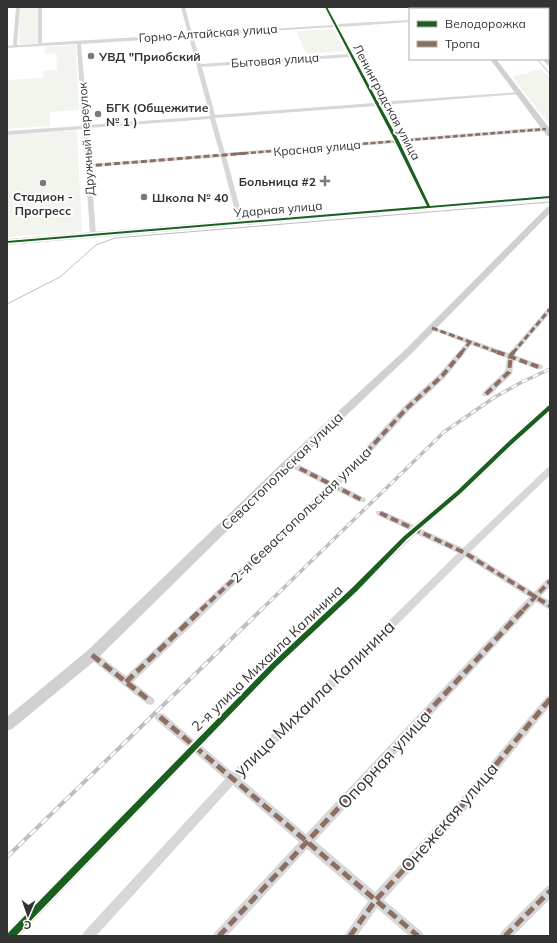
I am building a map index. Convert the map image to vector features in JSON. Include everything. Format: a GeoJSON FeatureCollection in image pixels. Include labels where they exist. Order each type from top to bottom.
{"type":"FeatureCollection","features":[{"type":"Feature","properties":{"kind":"street"},"geometry":{"type":"LineString","coordinates":[[15,46],[18,7]]}},
{"type":"Feature","properties":{"kind":"street"},"geometry":{"type":"LineString","coordinates":[[40,7],[40,45]]}},
{"type":"Feature","properties":{"kind":"street"},"geometry":{"type":"LineString","coordinates":[[183,7],[241,223]]}},
{"type":"Feature","properties":{"kind":"street","name":"Ленинградская улица"},"geometry":{"type":"LineString","coordinates":[[326,7],[378,104],[429,207]]}},
{"type":"Feature","properties":{"kind":"street","name":"Горно-Алтайская улица"},"geometry":{"type":"LineString","coordinates":[[7,47],[409,21]]}},
{"type":"Feature","properties":{"kind":"street","name":"Дружный переулок"},"geometry":{"type":"LineString","coordinates":[[79,42],[93,235]]}},
{"type":"Feature","properties":{"kind":"street","name":"Бытовая улица"},"geometry":{"type":"LineString","coordinates":[[199,66],[352,55]]}},
{"type":"Feature","properties":{"kind":"street"},"geometry":{"type":"LineString","coordinates":[[494,60],[548,132]]}},
{"type":"Feature","properties":{"kind":"street"},"geometry":{"type":"LineString","coordinates":[[7,133],[519,93]]}},
{"type":"Feature","properties":{"kind":"street","name":"Красная улица"},"geometry":{"type":"LineString","coordinates":[[87,166],[397,141],[548,132]]}},
{"type":"Feature","properties":{"kind":"street","name":"Ударная улица"},"geometry":{"type":"LineString","coordinates":[[7,242],[550,197]]}},
{"type":"Feature","properties":{"kind":"street","name":"Севастопольская улица"},"geometry":{"type":"LineString","coordinates":[[7,725],[92,655],[289,463],[408,352],[544,214],[550,210]]}},
{"type":"Feature","properties":{"kind":"street"},"geometry":{"type":"LineString","coordinates":[[486,394],[510,371],[511,355],[550,309]]}},
{"type":"Feature","properties":{"kind":"street"},"geometry":{"type":"LineString","coordinates":[[432,328],[511,355],[539,367]]}},
{"type":"Feature","properties":{"kind":"street","name":"2-я Севастопольская улица"},"geometry":{"type":"LineString","coordinates":[[126,682],[350,470],[406,409],[442,376],[470,342]]}},
{"type":"Feature","properties":{"kind":"street","name":"2-я улица Михаила Калинина"},"geometry":{"type":"LineString","coordinates":[[11,936],[275,664],[355,589],[415,529],[459,492],[550,407]]}},
{"type":"Feature","properties":{"kind":"street"},"geometry":{"type":"LineString","coordinates":[[289,463],[362,500]]}},
{"type":"Feature","properties":{"kind":"street","name":"улица Михаила Калинина"},"geometry":{"type":"LineString","coordinates":[[88,936],[232,779],[306,709],[404,611],[550,470]]}},
{"type":"Feature","properties":{"kind":"street"},"geometry":{"type":"LineString","coordinates":[[380,513],[465,553],[550,606]]}},
{"type":"Feature","properties":{"kind":"street","name":"Опорная улица"},"geometry":{"type":"LineString","coordinates":[[219,936],[306,841],[550,582]]}},
{"type":"Feature","properties":{"kind":"street"},"geometry":{"type":"LineString","coordinates":[[92,655],[150,701]]}},
{"type":"Feature","properties":{"kind":"street","name":"Онежская улица"},"geometry":{"type":"LineString","coordinates":[[350,936],[375,901],[461,807],[550,699]]}},
{"type":"Feature","properties":{"kind":"street"},"geometry":{"type":"LineString","coordinates":[[160,718],[418,936]]}},
{"type":"Feature","properties":{"kind":"street"},"geometry":{"type":"LineString","coordinates":[[505,936],[550,891]]}},
{"type":"Feature","properties":{"kind":"shaded area"},"geometry":{"type":"Polygon","coordinates":[[[20,7],[38,7],[38,42],[36,44],[19,44],[20,7]]]}},
{"type":"Feature","properties":{"kind":"shaded area"},"geometry":{"type":"Polygon","coordinates":[[[333,29],[345,51],[307,54],[296,31],[333,29]]]}},
{"type":"Feature","properties":{"kind":"shaded area"},"geometry":{"type":"Polygon","coordinates":[[[76,45],[79,110],[50,112],[50,126],[7,129],[7,80],[43,78],[43,71],[57,70],[56,53],[45,54],[45,47],[76,45]]]}},
{"type":"Feature","properties":{"kind":"shaded area"},"geometry":{"type":"Polygon","coordinates":[[[542,70],[550,77],[550,125],[512,77],[529,73],[530,71],[542,70]]]}},
{"type":"Feature","properties":{"kind":"shaded area","name":"Стадион - Прогресс"},"geometry":{"type":"Polygon","coordinates":[[[77,130],[82,232],[7,237],[7,135],[77,130]]]}},
{"type":"Feature","properties":{"kind":"tram line"},"geometry":{"type":"LineString","coordinates":[[538,60],[550,74]]}},
{"type":"Feature","properties":{"kind":"tram line"},"geometry":{"type":"LineString","coordinates":[[7,304],[60,277],[96,245],[115,238],[550,202]]}},
{"type":"Feature","properties":{"kind":"railway"},"geometry":{"type":"LineString","coordinates":[[261,610],[444,432],[495,397],[550,369]]}},
{"type":"Feature","properties":{"kind":"railway"},"geometry":{"type":"LineString","coordinates":[[7,857],[262,609]]}},
{"type":"Feature","properties":{"kind":"marked path"},"geometry":{"type":"LineString","coordinates":[[87,166],[546,129]]}},
{"type":"Feature","properties":{"kind":"marked path"},"geometry":{"type":"LineString","coordinates":[[486,394],[509,372],[511,355],[550,309]]}},
{"type":"Feature","properties":{"kind":"marked path"},"geometry":{"type":"LineString","coordinates":[[432,328],[539,367]]}},
{"type":"Feature","properties":{"kind":"marked path"},"geometry":{"type":"LineString","coordinates":[[126,682],[350,470],[406,409],[442,376],[470,342]]}},
{"type":"Feature","properties":{"kind":"marked path"},"geometry":{"type":"LineString","coordinates":[[289,463],[362,500]]}},
{"type":"Feature","properties":{"kind":"marked path"},"geometry":{"type":"LineString","coordinates":[[380,513],[465,553],[550,606]]}},
{"type":"Feature","properties":{"kind":"marked path"},"geometry":{"type":"LineString","coordinates":[[219,936],[550,581]]}},
{"type":"Feature","properties":{"kind":"marked path"},"geometry":{"type":"LineString","coordinates":[[92,655],[150,701]]}},
{"type":"Feature","properties":{"kind":"marked path"},"geometry":{"type":"LineString","coordinates":[[350,936],[375,901],[461,807],[550,699]]}},
{"type":"Feature","properties":{"kind":"marked path"},"geometry":{"type":"LineString","coordinates":[[160,717],[418,936]]}},
{"type":"Feature","properties":{"kind":"marked path"},"geometry":{"type":"LineString","coordinates":[[505,936],[550,891]]}},
{"type":"Feature","properties":{"kind":"cycle path"},"geometry":{"type":"LineString","coordinates":[[326,7],[397,141],[429,207]]}},
{"type":"Feature","properties":{"kind":"cycle path"},"geometry":{"type":"LineString","coordinates":[[7,242],[550,197]]}},
{"type":"Feature","properties":{"kind":"cycle path"},"geometry":{"type":"LineString","coordinates":[[11,936],[275,664],[355,589],[405,538],[459,492],[550,407]]}},
{"type":"Feature","properties":{"kind":"place","name":"УВД \"Приобский"},"geometry":{"type":"Point","coordinates":[91,56]}},
{"type":"Feature","properties":{"kind":"place","name":"БГК (Общежитие № 1 )"},"geometry":{"type":"Point","coordinates":[98,114]}},
{"type":"Feature","properties":{"kind":"place","name":"Больница #2"},"geometry":{"type":"Point","coordinates":[325,181]}},
{"type":"Feature","properties":{"kind":"place","name":"Стадион - Прогресс"},"geometry":{"type":"Point","coordinates":[43,183]}},
{"type":"Feature","properties":{"kind":"place","name":"Школа № 40"},"geometry":{"type":"Point","coordinates":[144,197]}}]}
